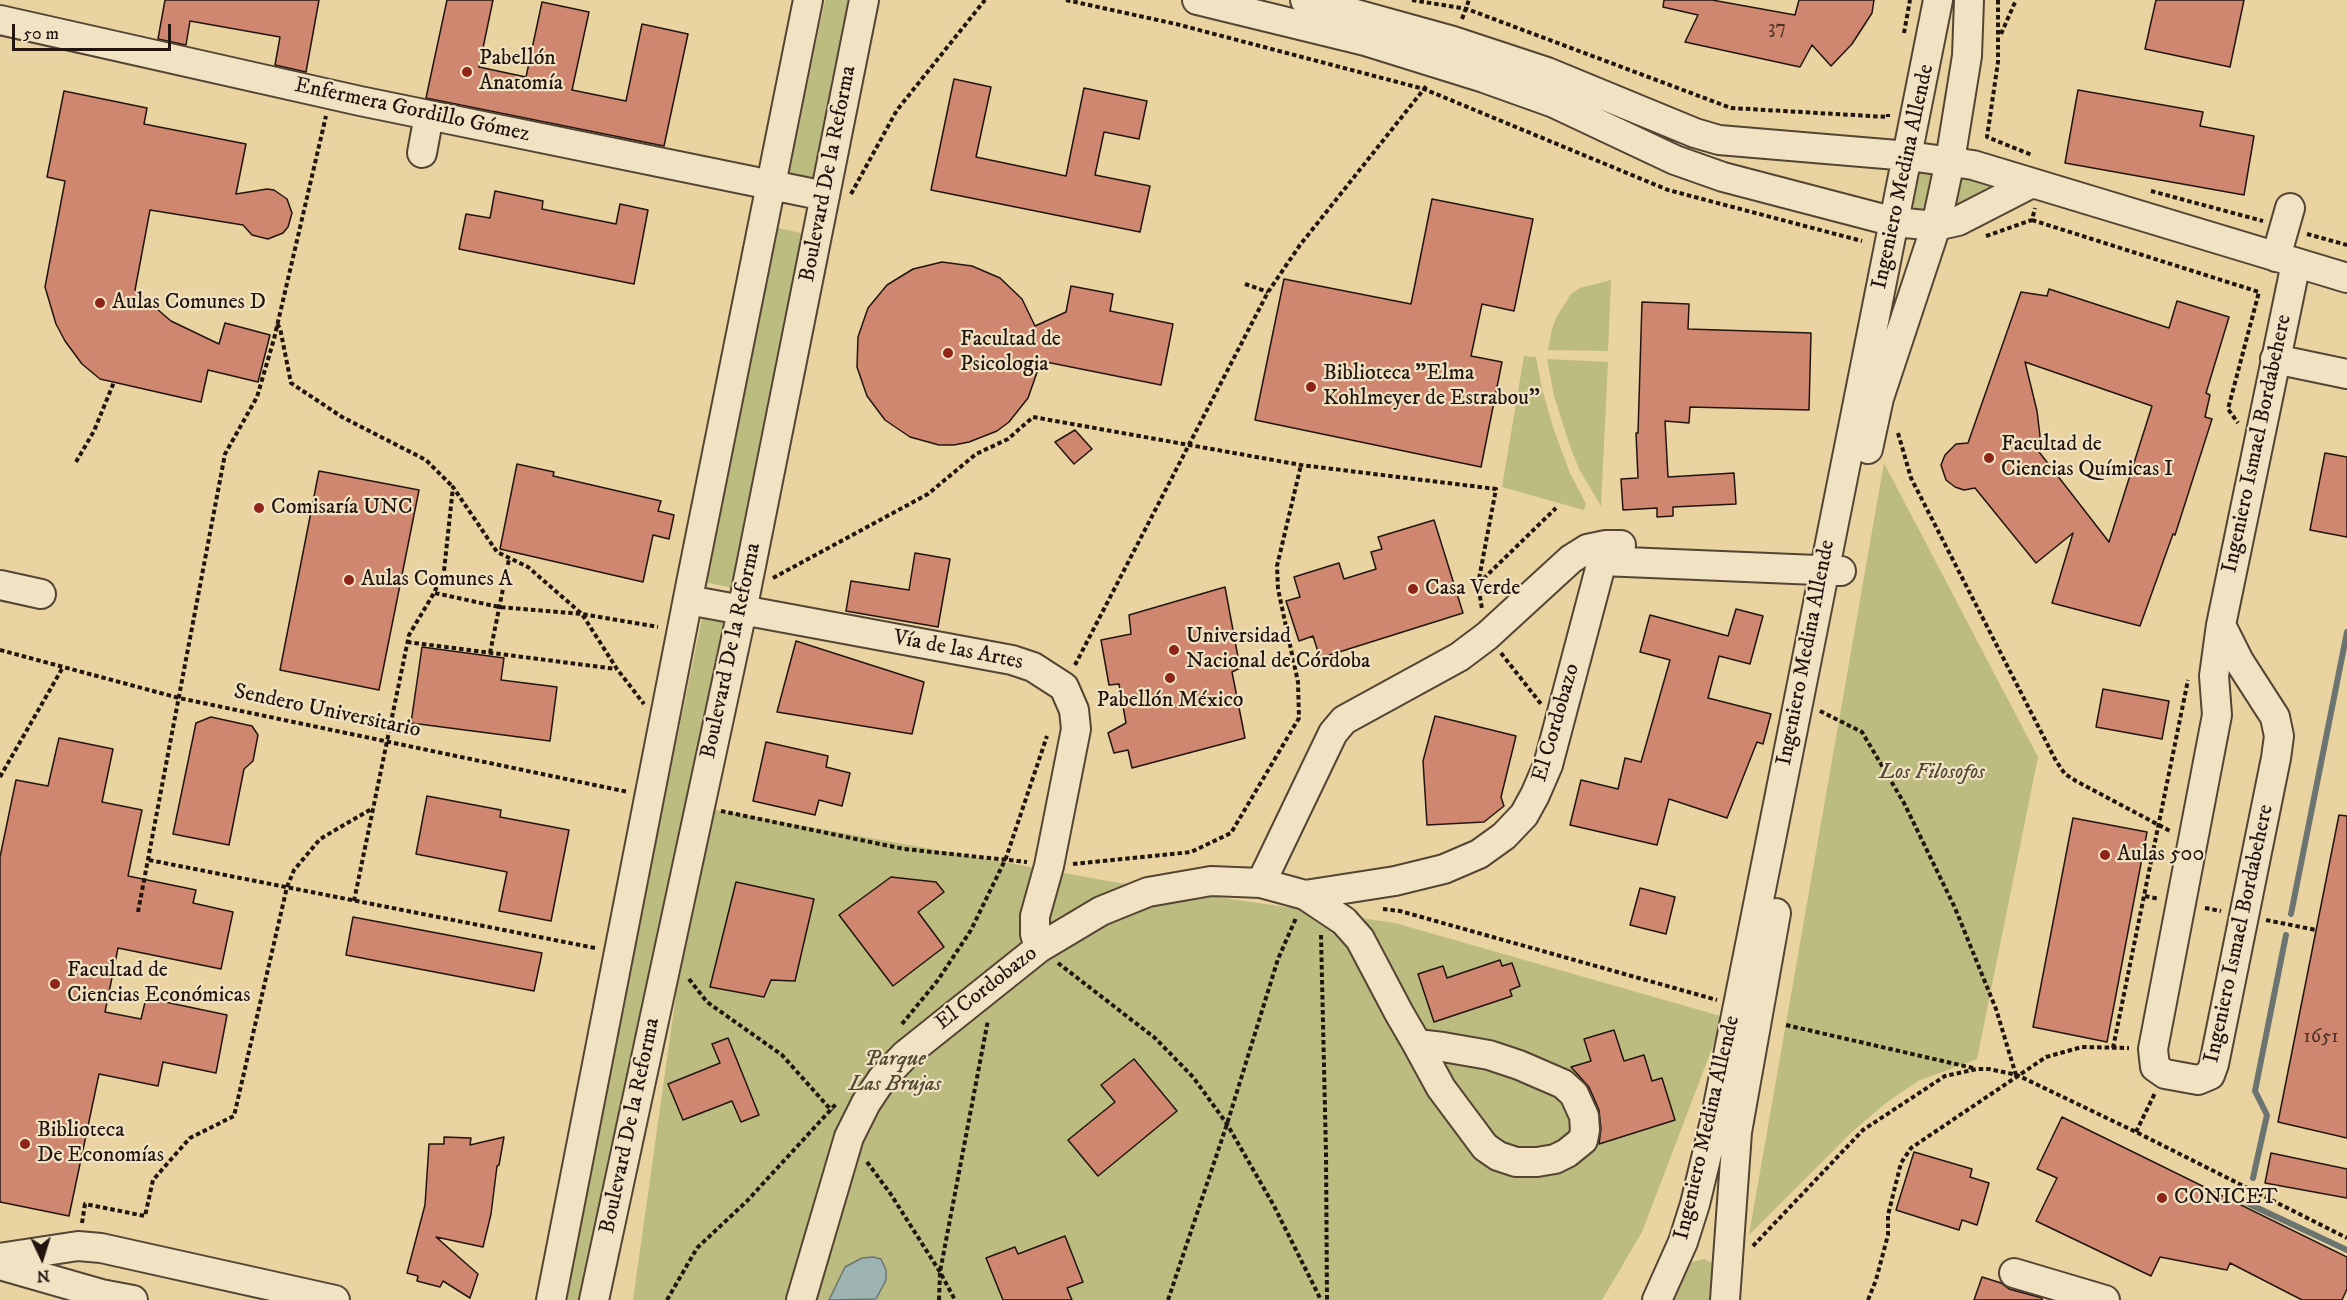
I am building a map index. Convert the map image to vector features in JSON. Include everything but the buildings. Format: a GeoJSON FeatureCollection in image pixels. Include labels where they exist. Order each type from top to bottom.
{"type":"FeatureCollection","features":[{"type":"Feature","properties":{"kind":"street","name":"Boulevard De la Reforma"},"geometry":{"type":"LineString","coordinates":[[551,1300],[808,0]]}},
{"type":"Feature","properties":{"kind":"street","name":"Boulevard De la Reforma"},"geometry":{"type":"LineString","coordinates":[[594,1300],[744,601],[836,199],[864,0]]}},
{"type":"Feature","properties":{"kind":"street"},"geometry":{"type":"LineString","coordinates":[[1197,0],[1353,38],[1484,78],[1554,103],[1675,160],[1723,177],[1895,222],[1936,226],[1958,221],[2033,169]]}},
{"type":"Feature","properties":{"kind":"street"},"geometry":{"type":"LineString","coordinates":[[1305,0],[1442,37],[1548,72],[1695,133],[1719,140],[2033,169],[2286,260],[2347,278]]}},
{"type":"Feature","properties":{"kind":"street","name":"Ingeniero Medina Allende"},"geometry":{"type":"LineString","coordinates":[[1657,1300],[1683,1242],[1695,1204],[1712,1131],[1834,562],[1895,222],[1938,0]]}},
{"type":"Feature","properties":{"kind":"street","name":"Ingeniero Medina Allende"},"geometry":{"type":"LineString","coordinates":[[1726,1275],[1742,1092],[1814,708],[1834,562],[1879,398],[1936,226],[1950,160],[1967,56],[1970,0]]}},
{"type":"Feature","properties":{"kind":"street","name":"Enfermera Gordillo Gómez"},"geometry":{"type":"LineString","coordinates":[[0,20],[331,94],[362,92],[429,115],[836,199]]}},
{"type":"Feature","properties":{"kind":"street"},"geometry":{"type":"LineString","coordinates":[[422,153],[429,115]]}},
{"type":"Feature","properties":{"kind":"street","name":"Ingeniero Ismael Bordabehere"},"geometry":{"type":"LineString","coordinates":[[2221,625],[2239,661],[2275,717],[2279,736],[2214,1064],[2210,1075],[2198,1080],[2159,1062],[2217,715],[2214,676],[2221,625],[2275,359],[2286,260],[2287,217]]}},
{"type":"Feature","properties":{"kind":"street"},"geometry":{"type":"LineString","coordinates":[[2275,359],[2347,375]]}},
{"type":"Feature","properties":{"kind":"street"},"geometry":{"type":"LineString","coordinates":[[1261,883],[1333,734],[1344,720],[1459,657],[1487,636],[1571,559],[1587,549],[1604,553],[1834,562]]}},
{"type":"Feature","properties":{"kind":"street","name":"El Cordobazo"},"geometry":{"type":"LineString","coordinates":[[801,1300],[849,1137],[866,1103],[882,1079],[905,1055],[1039,948],[1101,911],[1148,892],[1211,880],[1261,883],[1312,900],[1444,869],[1479,854],[1504,836],[1524,815],[1536,795],[1548,765],[1604,553]]}},
{"type":"Feature","properties":{"kind":"street"},"geometry":{"type":"LineString","coordinates":[[0,585],[41,594]]}},
{"type":"Feature","properties":{"kind":"street","name":"Vía de las Artes"},"geometry":{"type":"LineString","coordinates":[[688,600],[744,601],[1012,660],[1033,667],[1064,687]]}},
{"type":"Feature","properties":{"kind":"street"},"geometry":{"type":"LineString","coordinates":[[1039,948],[1035,934],[1035,916],[1049,866],[1076,729],[1074,710],[1064,687]]}},
{"type":"Feature","properties":{"kind":"street"},"geometry":{"type":"LineString","coordinates":[[1312,900],[1344,921],[1360,939],[1417,1044],[1456,1110],[1485,1147],[1498,1156],[1516,1162],[1537,1162],[1567,1154],[1583,1140],[1586,1130],[1584,1116],[1574,1094],[1563,1084],[1489,1055],[1417,1044]]}},
{"type":"Feature","properties":{"kind":"street"},"geometry":{"type":"LineString","coordinates":[[1683,1242],[1726,1275]]}},
{"type":"Feature","properties":{"kind":"street"},"geometry":{"type":"LineString","coordinates":[[0,1258],[78,1246],[101,1248],[335,1300]]}},
{"type":"Feature","properties":{"kind":"street"},"geometry":{"type":"LineString","coordinates":[[0,1265],[101,1294],[133,1300]]}},
{"type":"Feature","properties":{"kind":"street"},"geometry":{"type":"LineString","coordinates":[[2014,1273],[2105,1300]]}},
{"type":"Feature","properties":{"kind":"path"},"geometry":{"type":"LineString","coordinates":[[836,199],[897,110],[985,0]]}},
{"type":"Feature","properties":{"kind":"path"},"geometry":{"type":"LineString","coordinates":[[1066,0],[1176,24],[1424,89],[1668,190],[1862,241]]}},
{"type":"Feature","properties":{"kind":"path"},"geometry":{"type":"LineString","coordinates":[[1412,0],[1467,9],[1731,108],[1888,117]]}},
{"type":"Feature","properties":{"kind":"path"},"geometry":{"type":"LineString","coordinates":[[1998,0],[1998,62],[1987,137],[2033,169]]}},
{"type":"Feature","properties":{"kind":"path"},"geometry":{"type":"LineString","coordinates":[[1999,38],[2016,0]]}},
{"type":"Feature","properties":{"kind":"path"},"geometry":{"type":"LineString","coordinates":[[1064,687],[1268,292],[1300,245],[1424,89]]}},
{"type":"Feature","properties":{"kind":"path"},"geometry":{"type":"LineString","coordinates":[[138,912],[225,454],[257,397],[277,323],[331,94]]}},
{"type":"Feature","properties":{"kind":"path"},"geometry":{"type":"LineString","coordinates":[[2141,188],[2287,217],[2347,245]]}},
{"type":"Feature","properties":{"kind":"path"},"geometry":{"type":"LineString","coordinates":[[2032,220],[2259,292],[2228,409],[2239,422],[2236,433]]}},
{"type":"Feature","properties":{"kind":"path"},"geometry":{"type":"LineString","coordinates":[[1245,284],[1268,292]]}},
{"type":"Feature","properties":{"kind":"path"},"geometry":{"type":"LineString","coordinates":[[277,323],[291,383],[342,417],[426,460],[453,487],[497,552],[528,567],[582,614],[617,669],[663,730]]}},
{"type":"Feature","properties":{"kind":"path"},"geometry":{"type":"LineString","coordinates":[[76,462],[94,431],[114,382]]}},
{"type":"Feature","properties":{"kind":"path"},"geometry":{"type":"LineString","coordinates":[[744,601],[928,494],[976,454],[1008,439],[1033,417],[1301,465],[1496,489],[1478,584],[1487,636],[1559,727]]}},
{"type":"Feature","properties":{"kind":"path"},"geometry":{"type":"LineString","coordinates":[[1898,433],[1911,478],[2056,761],[2065,774],[2194,844]]}},
{"type":"Feature","properties":{"kind":"path"},"geometry":{"type":"LineString","coordinates":[[699,807],[904,849],[1006,858],[1049,866],[1191,852],[1230,833],[1299,718],[1298,682],[1278,589],[1277,566],[1301,465]]}},
{"type":"Feature","properties":{"kind":"path"},"geometry":{"type":"LineString","coordinates":[[354,901],[407,642],[444,571],[453,487]]}},
{"type":"Feature","properties":{"kind":"path"},"geometry":{"type":"LineString","coordinates":[[1478,584],[1556,508]]}},
{"type":"Feature","properties":{"kind":"path"},"geometry":{"type":"LineString","coordinates":[[490,653],[509,559]]}},
{"type":"Feature","properties":{"kind":"path"},"geometry":{"type":"LineString","coordinates":[[434,593],[499,607],[582,614],[683,631]]}},
{"type":"Feature","properties":{"kind":"path"},"geometry":{"type":"LineString","coordinates":[[407,642],[617,669]]}},
{"type":"Feature","properties":{"kind":"path","name":"Sendero Universitario"},"geometry":{"type":"LineString","coordinates":[[0,650],[179,698],[650,796]]}},
{"type":"Feature","properties":{"kind":"path"},"geometry":{"type":"LineString","coordinates":[[0,777],[63,667]]}},
{"type":"Feature","properties":{"kind":"path"},"geometry":{"type":"LineString","coordinates":[[2113,1048],[2189,676]]}},
{"type":"Feature","properties":{"kind":"path"},"geometry":{"type":"LineString","coordinates":[[1814,708],[1862,732],[1899,794],[1959,918],[1996,1008],[2017,1076]]}},
{"type":"Feature","properties":{"kind":"path"},"geometry":{"type":"LineString","coordinates":[[895,1032],[938,980],[971,930],[1006,858],[1050,730]]}},
{"type":"Feature","properties":{"kind":"path"},"geometry":{"type":"LineString","coordinates":[[78,1246],[85,1204],[145,1216],[153,1180],[190,1138],[234,1116],[288,887],[294,870],[320,839],[373,807]]}},
{"type":"Feature","properties":{"kind":"path"},"geometry":{"type":"LineString","coordinates":[[149,860],[619,953]]}},
{"type":"Feature","properties":{"kind":"path"},"geometry":{"type":"LineString","coordinates":[[1168,1300],[1227,1124],[1278,959],[1312,900]]}},
{"type":"Feature","properties":{"kind":"path"},"geometry":{"type":"LineString","coordinates":[[1312,900],[1326,1153],[1327,1300]]}},
{"type":"Feature","properties":{"kind":"path"},"geometry":{"type":"LineString","coordinates":[[1377,909],[1400,911],[1738,1006]]}},
{"type":"Feature","properties":{"kind":"path"},"geometry":{"type":"LineString","coordinates":[[1039,948],[1155,1038],[1193,1077],[1227,1124],[1274,1206],[1321,1300]]}},
{"type":"Feature","properties":{"kind":"path"},"geometry":{"type":"LineString","coordinates":[[667,953],[707,1002],[782,1055],[832,1110],[890,1193],[955,1300]]}},
{"type":"Feature","properties":{"kind":"path"},"geometry":{"type":"LineString","coordinates":[[939,1300],[940,1272],[995,981]]}},
{"type":"Feature","properties":{"kind":"path"},"geometry":{"type":"LineString","coordinates":[[1786,1025],[1977,1069]]}},
{"type":"Feature","properties":{"kind":"path"},"geometry":{"type":"LineString","coordinates":[[1868,1300],[1888,1235],[1888,1215],[1901,1162],[1911,1148],[2046,1057],[2082,1047],[2113,1048],[2159,1062],[2136,1132]]}},
{"type":"Feature","properties":{"kind":"path"},"geometry":{"type":"LineString","coordinates":[[1726,1275],[1863,1130],[1945,1076],[1977,1069],[1989,1069],[2017,1076],[2136,1132],[2347,1238]]}},
{"type":"Feature","properties":{"kind":"path"},"geometry":{"type":"LineString","coordinates":[[667,1300],[697,1248],[747,1201],[839,1101]]}},
{"type":"Feature","properties":{"kind":"green space"},"geometry":{"type":"Polygon","coordinates":[[[825,0],[855,0],[816,184],[788,179],[825,0]]]}},
{"type":"Feature","properties":{"kind":"green space"},"geometry":{"type":"Polygon","coordinates":[[[1916,170],[1935,174],[1931,202],[1921,209],[1912,208],[1907,202],[1916,170]]]}},
{"type":"Feature","properties":{"kind":"green space"},"geometry":{"type":"Polygon","coordinates":[[[1956,171],[1996,183],[1945,211],[1956,171]]]}},
{"type":"Feature","properties":{"kind":"green space"},"geometry":{"type":"Polygon","coordinates":[[[778,228],[805,234],[732,588],[705,582],[778,228]]]}},
{"type":"Feature","properties":{"kind":"green space"},"geometry":{"type":"Polygon","coordinates":[[[1611,280],[1608,351],[1548,350],[1557,316],[1571,294],[1580,288],[1611,280]]]}},
{"type":"Feature","properties":{"kind":"green space"},"geometry":{"type":"Polygon","coordinates":[[[1524,356],[1536,357],[1542,389],[1554,430],[1570,473],[1586,504],[1584,510],[1502,487],[1524,356]]]}},
{"type":"Feature","properties":{"kind":"green space"},"geometry":{"type":"Polygon","coordinates":[[[1547,359],[1608,362],[1601,506],[1579,469],[1570,446],[1554,396],[1547,359]]]}},
{"type":"Feature","properties":{"kind":"green space","name":"Los Filosofos"},"geometry":{"type":"Polygon","coordinates":[[[1884,463],[2038,757],[1977,1059],[1918,1081],[1886,1103],[1853,1131],[1749,1235],[1884,463]]]}},
{"type":"Feature","properties":{"kind":"green space"},"geometry":{"type":"Polygon","coordinates":[[[702,618],[729,624],[589,1300],[561,1300],[702,618]]]}},
{"type":"Feature","properties":{"kind":"green space","name":"Parque Las Brujas"},"geometry":{"type":"Polygon","coordinates":[[[699,807],[1108,881],[1395,923],[1724,1017],[1642,1232],[1602,1300],[633,1300],[677,988],[699,807]]]}},
{"type":"Feature","properties":{"kind":"green space"},"geometry":{"type":"Polygon","coordinates":[[[1704,1259],[1714,1264],[1715,1300],[1672,1300],[1692,1262],[1704,1259]]]}},
{"type":"Feature","properties":{"kind":"water"},"geometry":{"type":"Polygon","coordinates":[[[862,1258],[881,1259],[886,1270],[886,1280],[876,1299],[829,1300],[845,1267],[862,1258]]]}},
{"type":"Feature","properties":{"kind":"waterway"},"geometry":{"type":"LineString","coordinates":[[2291,914],[2347,632]]}},
{"type":"Feature","properties":{"kind":"waterway"},"geometry":{"type":"LineString","coordinates":[[2253,1178],[2267,1115],[2255,1091],[2286,935]]}},
{"type":"Feature","properties":{"kind":"waterway"},"geometry":{"type":"LineString","coordinates":[[2248,1200],[2247,1203],[2347,1250]]}},
{"type":"Feature","properties":{"kind":"place","name":"Pabellón Anatomía"},"geometry":{"type":"Point","coordinates":[467,72]}},
{"type":"Feature","properties":{"kind":"place","name":"Aulas Comunes D"},"geometry":{"type":"Point","coordinates":[100,303]}},
{"type":"Feature","properties":{"kind":"place","name":"Facultad de Psicologia"},"geometry":{"type":"Point","coordinates":[948,353]}},
{"type":"Feature","properties":{"kind":"place","name":"Biblioteca \"Elma Kohlmeyer de Estrabou\""},"geometry":{"type":"Point","coordinates":[1311,387]}},
{"type":"Feature","properties":{"kind":"place","name":"Facultad de Ciencias Químicas I"},"geometry":{"type":"Point","coordinates":[1989,458]}},
{"type":"Feature","properties":{"kind":"place","name":"Comisaría UNC"},"geometry":{"type":"Point","coordinates":[259,508]}},
{"type":"Feature","properties":{"kind":"place","name":"Aulas Comunes A"},"geometry":{"type":"Point","coordinates":[349,580]}},
{"type":"Feature","properties":{"kind":"place","name":"Casa Verde"},"geometry":{"type":"Point","coordinates":[1413,589]}},
{"type":"Feature","properties":{"kind":"place","name":"Universidad Nacional de Córdoba"},"geometry":{"type":"Point","coordinates":[1174,650]}},
{"type":"Feature","properties":{"kind":"place","name":"Pabellón México"},"geometry":{"type":"Point","coordinates":[1170,678]}},
{"type":"Feature","properties":{"kind":"place","name":"Aulas 500"},"geometry":{"type":"Point","coordinates":[2105,855]}},
{"type":"Feature","properties":{"kind":"place","name":"Facultad de Ciencias Económicas"},"geometry":{"type":"Point","coordinates":[55,984]}},
{"type":"Feature","properties":{"kind":"place","name":"Biblioteca De Economías"},"geometry":{"type":"Point","coordinates":[25,1144]}},
{"type":"Feature","properties":{"kind":"place","name":"CONICET"},"geometry":{"type":"Point","coordinates":[2162,1198]}}]}
